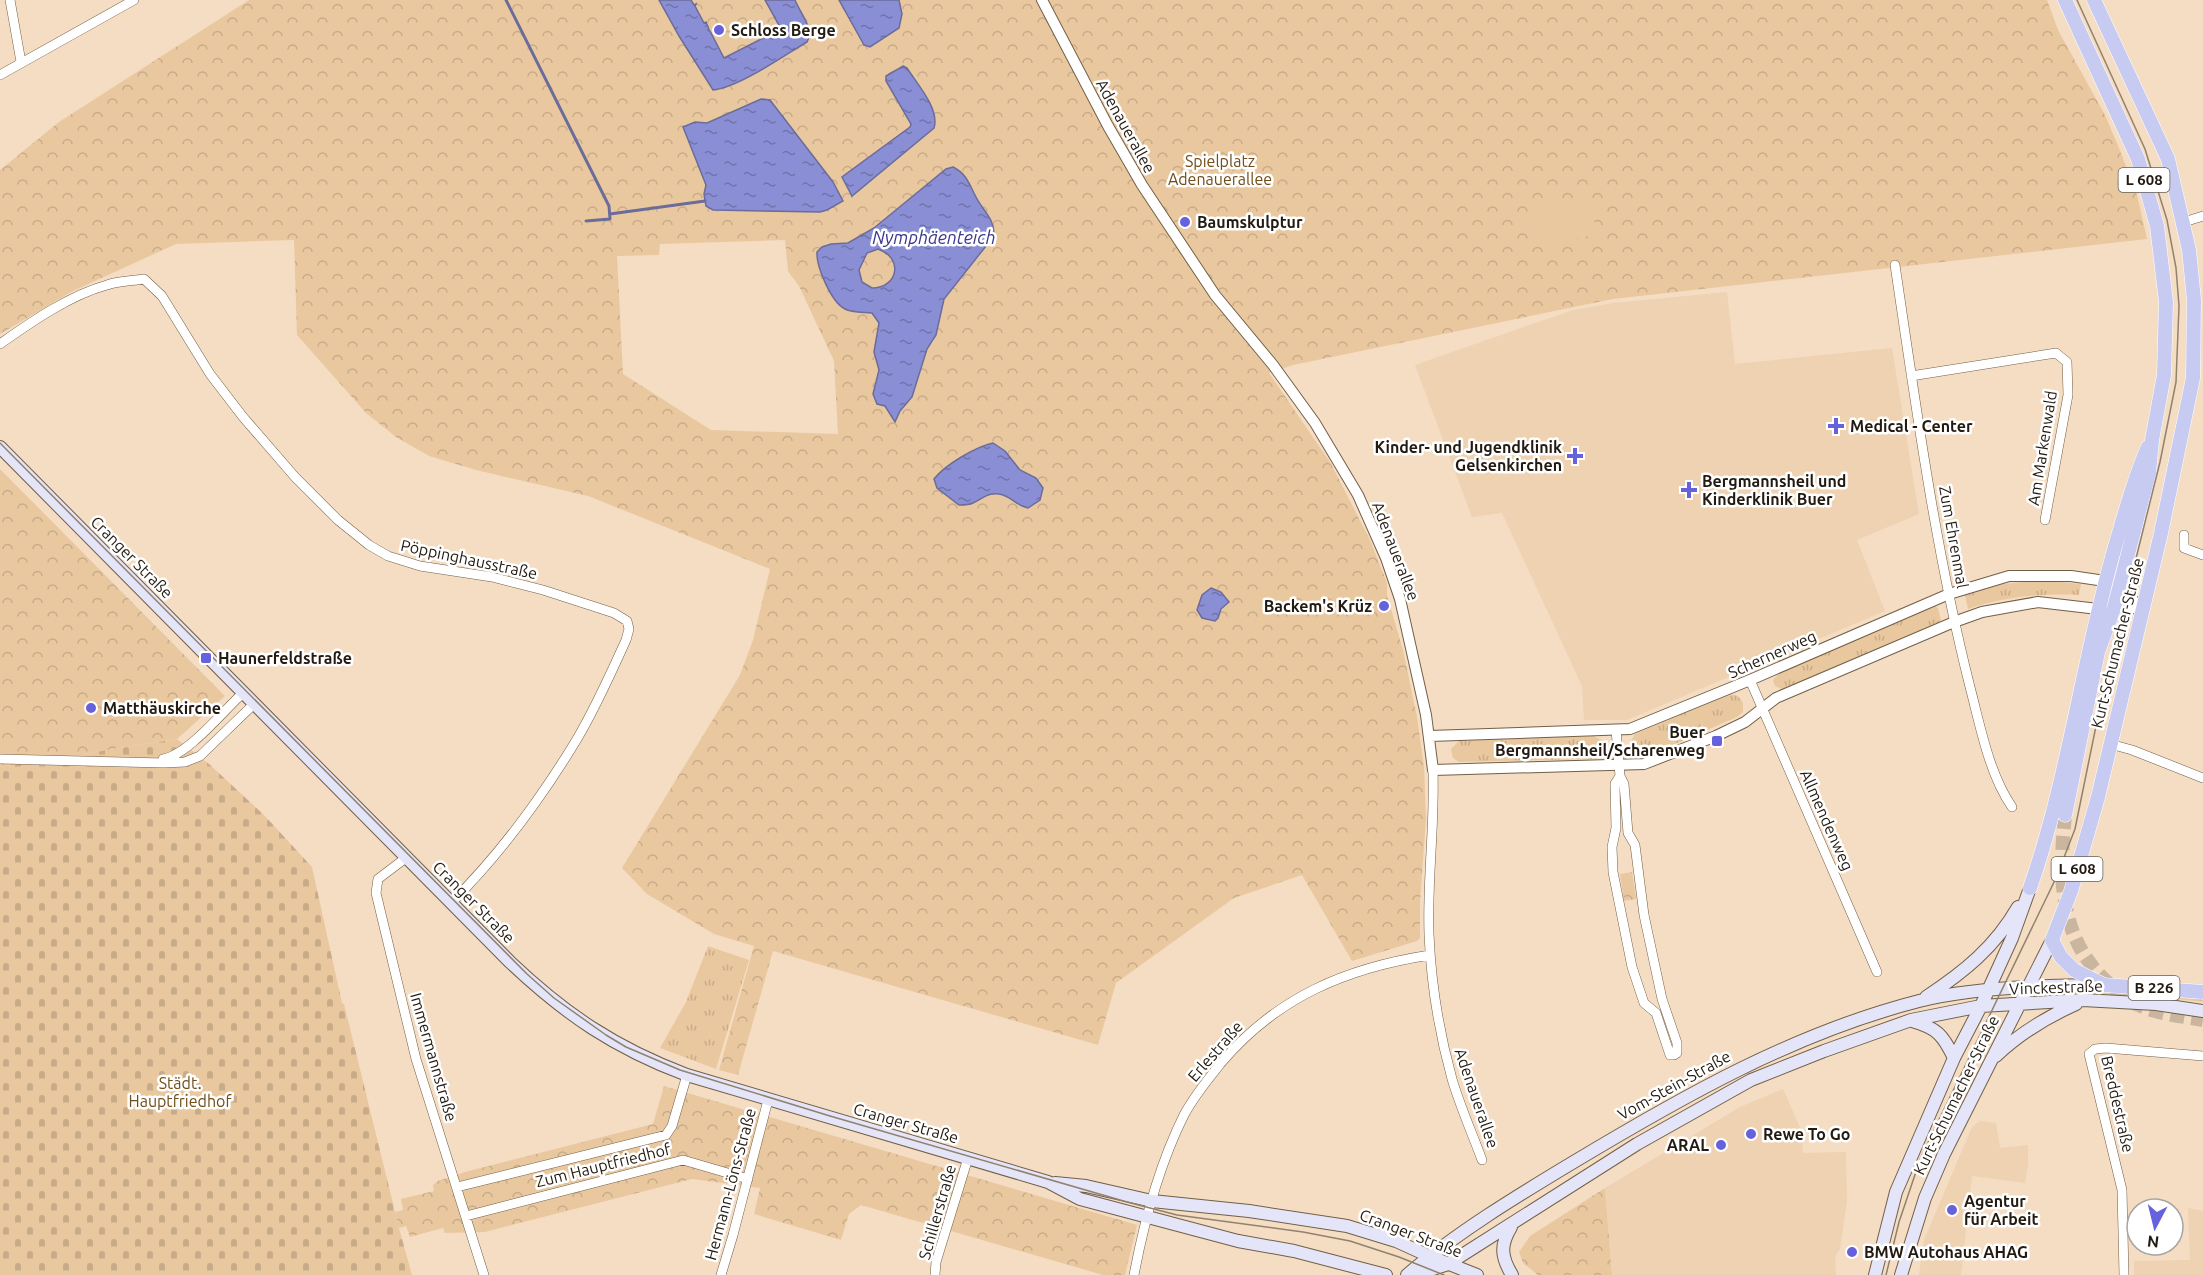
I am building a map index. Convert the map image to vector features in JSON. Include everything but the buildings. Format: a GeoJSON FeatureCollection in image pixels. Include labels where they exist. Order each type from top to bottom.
{"type":"FeatureCollection","features":[{"type":"Feature","properties":{"kind":"main road","name":"Kurt-Schumacher-Straße"},"geometry":{"type":"LineString","coordinates":[[2065,0],[2138,159],[2157,226],[2166,302],[2164,375],[2152,440],[2149,473],[2114,608],[2098,652],[2065,815]]}},
{"type":"Feature","properties":{"kind":"main road","name":"Kurt-Schumacher-Straße"},"geometry":{"type":"LineString","coordinates":[[1901,1275],[1925,1198],[1955,1131],[2052,940],[2071,891],[2098,797],[2161,533],[2193,378],[2194,300],[2189,250],[2168,159],[2094,0]]}},
{"type":"Feature","properties":{"kind":"main road","name":"Kurt-Schumacher-Straße"},"geometry":{"type":"LineString","coordinates":[[1875,1275],[1896,1192],[1954,1059],[2012,938],[2030,888],[2052,810],[2105,581],[2133,483],[2152,440]]}},
{"type":"Feature","properties":{"kind":"main road","name":"Cranger Straße"},"geometry":{"type":"LineString","coordinates":[[0,447],[539,989],[593,1030],[630,1052],[687,1075],[1048,1182],[1086,1186],[1152,1201],[1259,1212],[1347,1226],[1396,1241],[1429,1257],[1477,1275]]}},
{"type":"Feature","properties":{"kind":"main road"},"geometry":{"type":"LineString","coordinates":[[1922,1000],[1967,969],[1986,951],[2030,888]]}},
{"type":"Feature","properties":{"kind":"main road"},"geometry":{"type":"LineString","coordinates":[[2052,940],[2061,957],[2074,970],[2104,985]]}},
{"type":"Feature","properties":{"kind":"main road","name":"Vinckestraße"},"geometry":{"type":"LineString","coordinates":[[1988,990],[2104,985],[2203,992]]}},
{"type":"Feature","properties":{"kind":"main road","name":"Vom-Stein-Straße"},"geometry":{"type":"LineString","coordinates":[[1407,1275],[1429,1257],[1544,1180],[1686,1095],[1746,1065],[1849,1023],[1922,1000],[1988,990]]}},
{"type":"Feature","properties":{"kind":"main road"},"geometry":{"type":"LineString","coordinates":[[1990,1061],[2017,1038],[2048,1017],[2083,1000]]}},
{"type":"Feature","properties":{"kind":"main road","name":"Vinckestraße"},"geometry":{"type":"LineString","coordinates":[[1981,1006],[2083,1000],[2157,1004],[2203,1011]]}},
{"type":"Feature","properties":{"kind":"main road","name":"Vom-Stein-Straße"},"geometry":{"type":"LineString","coordinates":[[1415,1275],[1448,1264],[1636,1144],[1751,1080],[1911,1020],[1981,1006]]}},
{"type":"Feature","properties":{"kind":"main road"},"geometry":{"type":"LineString","coordinates":[[1911,1020],[1934,1029],[1944,1038],[1954,1059]]}},
{"type":"Feature","properties":{"kind":"main road","name":"Cranger Straße"},"geometry":{"type":"LineString","coordinates":[[1048,1182],[1080,1199],[1238,1241],[1294,1251],[1386,1275]]}},
{"type":"Feature","properties":{"kind":"main road"},"geometry":{"type":"LineString","coordinates":[[1512,1275],[1501,1252],[1503,1239],[1514,1222]]}},
{"type":"Feature","properties":{"kind":"street"},"geometry":{"type":"LineString","coordinates":[[10,0],[21,62]]}},
{"type":"Feature","properties":{"kind":"street"},"geometry":{"type":"LineString","coordinates":[[0,75],[134,0]]}},
{"type":"Feature","properties":{"kind":"street","name":"Adenauerallee"},"geometry":{"type":"LineString","coordinates":[[1042,0],[1108,126],[1162,215],[1215,295],[1273,365],[1315,423],[1347,475],[1373,526],[1400,599],[1430,736],[1433,770],[1433,830],[1429,893],[1430,955],[1437,1013],[1452,1081],[1482,1160]]}},
{"type":"Feature","properties":{"kind":"street"},"geometry":{"type":"LineString","coordinates":[[2184,222],[2203,216]]}},
{"type":"Feature","properties":{"kind":"street","name":"Zum Ehrenmal"},"geometry":{"type":"LineString","coordinates":[[1895,265],[1911,376],[1954,622],[1981,730],[2002,793],[2012,807]]}},
{"type":"Feature","properties":{"kind":"street","name":"Pöppinghausstraße"},"geometry":{"type":"LineString","coordinates":[[0,344],[28,324],[76,298],[107,285],[144,279],[162,296],[210,374],[243,417],[302,484],[338,520],[369,544],[388,556],[420,566],[492,577],[571,598],[614,613],[627,621],[629,629],[626,640],[578,737],[535,803],[469,885],[452,902]]}},
{"type":"Feature","properties":{"kind":"street","name":"Am Markenwald"},"geometry":{"type":"LineString","coordinates":[[1911,376],[2056,353],[2067,362],[2068,395],[2045,520]]}},
{"type":"Feature","properties":{"kind":"street"},"geometry":{"type":"LineString","coordinates":[[2184,535],[2184,548],[2203,555]]}},
{"type":"Feature","properties":{"kind":"street","name":"Schernerweg"},"geometry":{"type":"LineString","coordinates":[[1430,736],[1630,729],[1949,594],[2009,576],[2071,576],[2105,581],[2119,588],[2142,608]]}},
{"type":"Feature","properties":{"kind":"street"},"geometry":{"type":"LineString","coordinates":[[1433,770],[1644,764],[1745,722],[1776,698],[1982,612],[2038,602],[2098,609],[2142,608]]}},
{"type":"Feature","properties":{"kind":"street","name":"Allmendenweg"},"geometry":{"type":"LineString","coordinates":[[1750,680],[1877,972]]}},
{"type":"Feature","properties":{"kind":"street"},"geometry":{"type":"LineString","coordinates":[[148,761],[171,758],[178,754],[243,693]]}},
{"type":"Feature","properties":{"kind":"street"},"geometry":{"type":"LineString","coordinates":[[0,759],[186,762],[200,756],[254,704]]}},
{"type":"Feature","properties":{"kind":"street"},"geometry":{"type":"LineString","coordinates":[[1616,730],[1628,833],[1635,845],[1644,915],[1662,999],[1677,1043],[1677,1053],[1674,1055],[1670,1055],[1666,1047],[1656,1013],[1644,1003],[1632,967],[1612,863],[1615,834],[1615,784],[1620,776]]}},
{"type":"Feature","properties":{"kind":"street"},"geometry":{"type":"LineString","coordinates":[[2110,744],[2132,750],[2203,778]]}},
{"type":"Feature","properties":{"kind":"street"},"geometry":{"type":"LineString","coordinates":[[1615,834],[1628,833]]}},
{"type":"Feature","properties":{"kind":"street","name":"Immermannstraße"},"geometry":{"type":"LineString","coordinates":[[406,857],[378,879],[376,893],[416,1059],[484,1275]]}},
{"type":"Feature","properties":{"kind":"street"},"geometry":{"type":"LineString","coordinates":[[1623,920],[1644,915]]}},
{"type":"Feature","properties":{"kind":"street","name":"Erlestraße"},"geometry":{"type":"LineString","coordinates":[[1134,1275],[1152,1201],[1167,1155],[1184,1114],[1199,1090],[1240,1042],[1274,1013],[1303,994],[1342,976],[1389,962],[1430,955]]}},
{"type":"Feature","properties":{"kind":"street"},"geometry":{"type":"LineString","coordinates":[[1644,1003],[1662,999]]}},
{"type":"Feature","properties":{"kind":"street","name":"Breddestraße"},"geometry":{"type":"LineString","coordinates":[[2124,1275],[2122,1190],[2089,1054],[2095,1049],[2106,1048],[2203,1056]]}},
{"type":"Feature","properties":{"kind":"street","name":"Zum Hauptfriedhof"},"geometry":{"type":"LineString","coordinates":[[457,1187],[666,1135],[672,1126],[687,1075]]}},
{"type":"Feature","properties":{"kind":"street","name":"Hermann-Löns-Straße"},"geometry":{"type":"LineString","coordinates":[[721,1275],[768,1100]]}},
{"type":"Feature","properties":{"kind":"street","name":"Schillerstraße"},"geometry":{"type":"LineString","coordinates":[[935,1275],[936,1262],[968,1158]]}},
{"type":"Feature","properties":{"kind":"street","name":"Zum Hauptfriedhof"},"geometry":{"type":"LineString","coordinates":[[466,1216],[683,1160],[748,1179]]}},
{"type":"Feature","properties":{"kind":"shaded area","name":"Bergmannsheil und Kinderklinik Buer"},"geometry":{"type":"Polygon","coordinates":[[[1727,292],[1735,364],[1892,348],[1919,514],[1857,540],[1885,611],[1627,720],[1584,720],[1582,686],[1502,513],[1472,517],[1415,365],[1573,310],[1613,303],[1727,292]]]}},
{"type":"Feature","properties":{"kind":"shaded area"},"geometry":{"type":"Polygon","coordinates":[[[1783,1089],[1802,1132],[1803,1153],[1846,1152],[1847,1201],[1840,1249],[1835,1256],[1836,1275],[1612,1275],[1605,1188],[1740,1107],[1783,1089]]]}},
{"type":"Feature","properties":{"kind":"shaded area"},"geometry":{"type":"Polygon","coordinates":[[[1980,1121],[1996,1123],[2000,1148],[2028,1145],[2025,1183],[1972,1176],[1961,1275],[1919,1275],[1924,1240],[1972,1127],[1980,1121]]]}},
{"type":"Feature","properties":{"kind":"shaded area"},"geometry":{"type":"Polygon","coordinates":[[[2188,1208],[2203,1211],[2203,1275],[2134,1275],[2134,1261],[2190,1260],[2188,1208]]]}},
{"type":"Feature","properties":{"kind":"green space","name":"Spielplatz Adenauerallee"},"geometry":{"type":"Polygon","coordinates":[[[249,0],[2047,0],[2058,30],[2105,115],[2119,148],[2137,195],[2147,239],[1613,299],[1293,365],[1269,373],[1330,462],[1370,540],[1387,583],[1387,595],[1403,650],[1417,717],[1424,766],[1426,818],[1420,938],[1417,941],[1352,961],[1302,875],[1234,898],[1116,983],[1098,1045],[773,951],[738,1075],[719,1070],[754,946],[714,934],[647,894],[622,868],[740,675],[753,640],[770,569],[588,496],[476,470],[429,456],[396,437],[366,413],[297,335],[294,240],[176,244],[73,291],[0,334],[0,170],[59,122],[249,0]],[[946,169],[874,228],[848,243],[831,244],[848,311],[872,313],[879,323],[874,352],[879,370],[875,383],[882,405],[895,421],[912,397],[927,349],[934,341],[944,299],[981,254],[990,217],[976,198],[968,180],[946,169]],[[785,240],[660,244],[659,255],[617,256],[623,374],[711,430],[838,434],[834,361],[799,286],[788,271],[785,240]],[[1222,593],[1199,615],[1215,621],[1228,604],[1226,597],[1222,593]]]}},
{"type":"Feature","properties":{"kind":"green space"},"geometry":{"type":"Polygon","coordinates":[[[1580,197],[1593,206],[1595,228],[1586,237],[1544,242],[1533,231],[1531,215],[1541,203],[1580,197]]]}},
{"type":"Feature","properties":{"kind":"green space"},"geometry":{"type":"Polygon","coordinates":[[[878,249],[892,259],[894,272],[888,283],[872,288],[862,282],[859,270],[867,253],[878,249]]]}},
{"type":"Feature","properties":{"kind":"green space"},"geometry":{"type":"Polygon","coordinates":[[[0,469],[225,696],[177,739],[0,767],[0,469]]]}},
{"type":"Feature","properties":{"kind":"green space"},"geometry":{"type":"Polygon","coordinates":[[[2041,580],[2081,584],[2079,595],[2023,597],[1995,601],[1968,609],[1966,594],[2003,584],[2041,580]]]}},
{"type":"Feature","properties":{"kind":"green space"},"geometry":{"type":"Polygon","coordinates":[[[1934,606],[1938,608],[1941,621],[1782,689],[1775,686],[1773,680],[1779,673],[1934,606]]]}},
{"type":"Feature","properties":{"kind":"green space"},"geometry":{"type":"Polygon","coordinates":[[[1729,694],[1738,696],[1743,703],[1743,712],[1737,717],[1645,757],[1636,755],[1633,751],[1630,743],[1635,734],[1729,694]]]}},
{"type":"Feature","properties":{"kind":"green space"},"geometry":{"type":"Polygon","coordinates":[[[1593,736],[1602,740],[1604,746],[1601,755],[1596,759],[1459,762],[1453,758],[1451,749],[1459,741],[1593,736]]]}},
{"type":"Feature","properties":{"kind":"green space","name":"Städt. Hauptfriedhof"},"geometry":{"type":"Polygon","coordinates":[[[177,739],[209,764],[264,815],[312,867],[342,1003],[412,1275],[0,1275],[0,767],[177,739]]]}},
{"type":"Feature","properties":{"kind":"green space"},"geometry":{"type":"Polygon","coordinates":[[[1632,872],[1636,899],[1624,901],[1620,874],[1632,872]]]}},
{"type":"Feature","properties":{"kind":"green space"},"geometry":{"type":"Polygon","coordinates":[[[708,946],[749,960],[716,1069],[660,1048],[686,1002],[708,946]]]}},
{"type":"Feature","properties":{"kind":"green space"},"geometry":{"type":"Polygon","coordinates":[[[2107,992],[2191,997],[2203,999],[2203,1002],[2129,994],[2050,996],[2051,993],[2107,992]]]}},
{"type":"Feature","properties":{"kind":"green space"},"geometry":{"type":"Polygon","coordinates":[[[664,1086],[1137,1225],[1125,1275],[1103,1275],[861,1205],[849,1214],[841,1240],[754,1214],[760,1188],[692,1179],[485,1232],[445,1233],[443,1228],[410,1237],[406,1226],[399,1228],[395,1212],[403,1210],[401,1199],[434,1191],[433,1185],[438,1181],[653,1124],[664,1086]]]}},
{"type":"Feature","properties":{"kind":"green space"},"geometry":{"type":"Polygon","coordinates":[[[1605,1188],[1612,1275],[1538,1275],[1523,1263],[1519,1252],[1530,1236],[1605,1188]]]}},
{"type":"Feature","properties":{"kind":"water"},"geometry":{"type":"Polygon","coordinates":[[[659,0],[691,0],[694,5],[696,4],[695,6],[704,23],[706,22],[724,58],[781,29],[765,0],[795,0],[808,26],[809,37],[807,42],[761,70],[723,88],[713,90],[659,0]]]}},
{"type":"Feature","properties":{"kind":"water"},"geometry":{"type":"Polygon","coordinates":[[[839,0],[899,0],[902,14],[899,28],[870,47],[864,45],[839,0]]]}},
{"type":"Feature","properties":{"kind":"water"},"geometry":{"type":"Polygon","coordinates":[[[903,66],[907,68],[931,105],[934,113],[934,128],[852,196],[842,177],[910,127],[911,124],[886,81],[886,76],[903,66]]]}},
{"type":"Feature","properties":{"kind":"water"},"geometry":{"type":"Polygon","coordinates":[[[761,99],[770,100],[833,182],[843,201],[820,212],[713,210],[706,206],[704,194],[706,185],[683,127],[695,122],[707,123],[761,99]]]}},
{"type":"Feature","properties":{"kind":"water","name":"Nymphäenteich"},"geometry":{"type":"Polygon","coordinates":[[[953,167],[965,176],[991,220],[994,236],[944,299],[936,335],[927,349],[912,397],[900,411],[895,422],[885,406],[877,404],[873,394],[879,370],[874,352],[879,323],[872,313],[851,311],[840,305],[825,283],[817,252],[822,247],[831,244],[848,243],[874,228],[946,169],[953,167]],[[878,249],[867,253],[859,270],[862,282],[872,288],[881,287],[892,278],[894,265],[886,253],[878,249]]]}},
{"type":"Feature","properties":{"kind":"water"},"geometry":{"type":"Polygon","coordinates":[[[993,443],[1005,451],[1020,470],[1036,478],[1043,488],[1040,500],[1028,508],[1003,495],[995,494],[971,504],[959,505],[937,488],[934,479],[945,468],[969,452],[993,443]]]}},
{"type":"Feature","properties":{"kind":"water"},"geometry":{"type":"Polygon","coordinates":[[[1211,588],[1221,592],[1229,602],[1221,609],[1215,621],[1202,618],[1197,610],[1202,595],[1211,588]]]}},
{"type":"Feature","properties":{"kind":"waterway"},"geometry":{"type":"LineString","coordinates":[[506,0],[609,206],[610,219],[586,221]]}},
{"type":"Feature","properties":{"kind":"waterway"},"geometry":{"type":"LineString","coordinates":[[610,214],[705,201]]}},
{"type":"Feature","properties":{"kind":"tunnel"},"geometry":{"type":"LineString","coordinates":[[2065,815],[2062,860],[2065,905],[2079,945],[2091,964],[2110,985],[2136,1004],[2161,1012],[2203,1020]]}},
{"type":"Feature","properties":{"kind":"tram line"},"geometry":{"type":"LineString","coordinates":[[1886,1275],[1899,1222],[1921,1157],[2056,878],[2075,829],[2104,687],[2160,462],[2176,382],[2179,306],[2176,268],[2167,220],[2145,149],[2077,0]]}},
{"type":"Feature","properties":{"kind":"tram line"},"geometry":{"type":"LineString","coordinates":[[0,443],[527,974],[554,998],[626,1047],[680,1070],[1127,1202],[1177,1215],[1303,1232],[1350,1241],[1444,1275]]}},
{"type":"Feature","properties":{"kind":"place","name":"Schloss Berge"},"geometry":{"type":"Point","coordinates":[719,30]}},
{"type":"Feature","properties":{"kind":"place","name":"Baumskulptur"},"geometry":{"type":"Point","coordinates":[1185,222]}},
{"type":"Feature","properties":{"kind":"place","name":"Medical - Center"},"geometry":{"type":"Point","coordinates":[1836,426]}},
{"type":"Feature","properties":{"kind":"place","name":"Kinder- und Jugendklinik Gelsenkirchen"},"geometry":{"type":"Point","coordinates":[1575,456]}},
{"type":"Feature","properties":{"kind":"place","name":"Bergmannsheil und Kinderklinik Buer"},"geometry":{"type":"Point","coordinates":[1689,490]}},
{"type":"Feature","properties":{"kind":"place","name":"Backem's Krüz"},"geometry":{"type":"Point","coordinates":[1384,606]}},
{"type":"Feature","properties":{"kind":"place","name":"Haunerfeldstraße"},"geometry":{"type":"Point","coordinates":[206,658]}},
{"type":"Feature","properties":{"kind":"place","name":"Matthäuskirche"},"geometry":{"type":"Point","coordinates":[91,708]}},
{"type":"Feature","properties":{"kind":"place","name":"Buer Bergmannsheil/Scharenweg"},"geometry":{"type":"Point","coordinates":[1717,741]}},
{"type":"Feature","properties":{"kind":"place","name":"Rewe To Go"},"geometry":{"type":"Point","coordinates":[1751,1134]}},
{"type":"Feature","properties":{"kind":"place","name":"ARAL"},"geometry":{"type":"Point","coordinates":[1721,1145]}},
{"type":"Feature","properties":{"kind":"place","name":"Agentur für Arbeit"},"geometry":{"type":"Point","coordinates":[1952,1210]}},
{"type":"Feature","properties":{"kind":"place","name":"BMW Autohaus AHAG"},"geometry":{"type":"Point","coordinates":[1852,1252]}}]}
